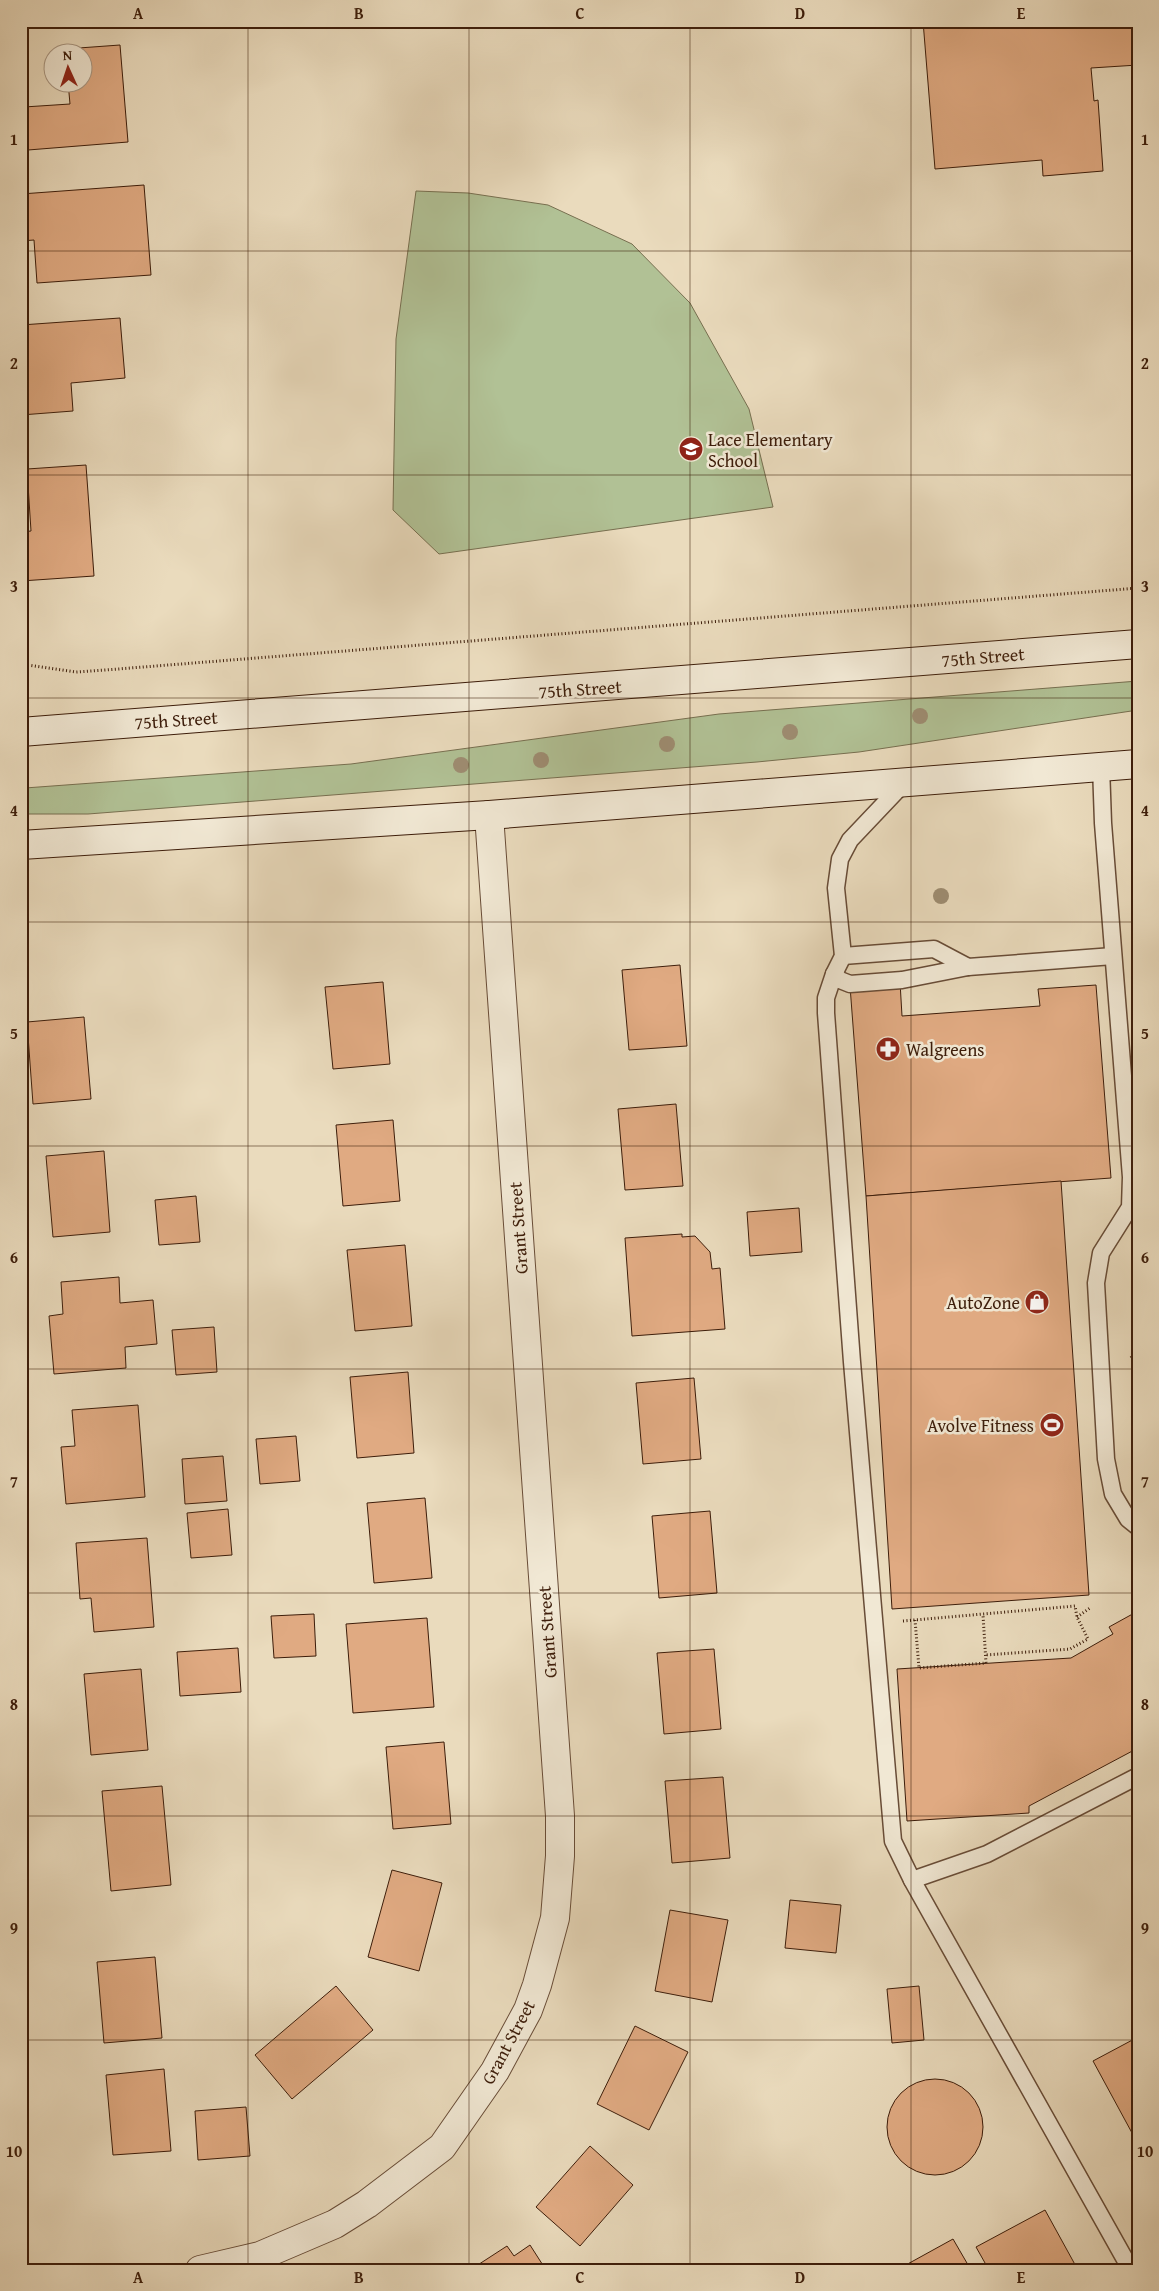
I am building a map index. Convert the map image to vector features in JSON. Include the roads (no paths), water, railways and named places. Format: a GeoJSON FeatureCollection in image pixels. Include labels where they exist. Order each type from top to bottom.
{"type":"FeatureCollection","features":[{"type":"Feature","properties":{"kind":"main road","name":"75th Street"},"geometry":{"type":"LineString","coordinates":[[21,732],[1138,644]]}},
{"type":"Feature","properties":{"kind":"main road"},"geometry":{"type":"LineString","coordinates":[[21,846],[489,815],[1138,764]]}},
{"type":"Feature","properties":{"kind":"main road","name":"Grant Street"},"geometry":{"type":"LineString","coordinates":[[200,2270],[260,2256],[335,2224],[367,2204],[442,2147],[495,2071],[528,2010],[538,1985],[555,1918],[560,1856],[560,1816],[489,815]]}},
{"type":"Feature","properties":{"kind":"lane"},"geometry":{"type":"LineString","coordinates":[[1101,766],[1131,1177],[1130,1207],[1101,1253],[1096,1283],[1107,1465],[1113,1494],[1128,1519],[1138,1527]]}},
{"type":"Feature","properties":{"kind":"lane"},"geometry":{"type":"LineString","coordinates":[[905,782],[850,840],[840,859],[836,888],[843,956],[834,974],[826,998],[852,1362],[893,1841],[912,1880],[1131,2270]]}},
{"type":"Feature","properties":{"kind":"lane"},"geometry":{"type":"LineString","coordinates":[[843,956],[934,949],[968,967]]}},
{"type":"Feature","properties":{"kind":"lane"},"geometry":{"type":"LineString","coordinates":[[834,974],[840,980],[850,984],[902,980],[968,967],[1114,956]]}},
{"type":"Feature","properties":{"kind":"lane"},"geometry":{"type":"LineString","coordinates":[[912,1880],[987,1854],[1138,1776]]}},
{"type":"Feature","properties":{"kind":"place","name":"Lace Elementary School"},"geometry":{"type":"Point","coordinates":[691,449]}},
{"type":"Feature","properties":{"kind":"place","name":"Walgreens"},"geometry":{"type":"Point","coordinates":[888,1049]}},
{"type":"Feature","properties":{"kind":"place","name":"AutoZone"},"geometry":{"type":"Point","coordinates":[1037,1302]}},
{"type":"Feature","properties":{"kind":"place","name":"Avolve Fitness"},"geometry":{"type":"Point","coordinates":[1052,1425]}}]}
